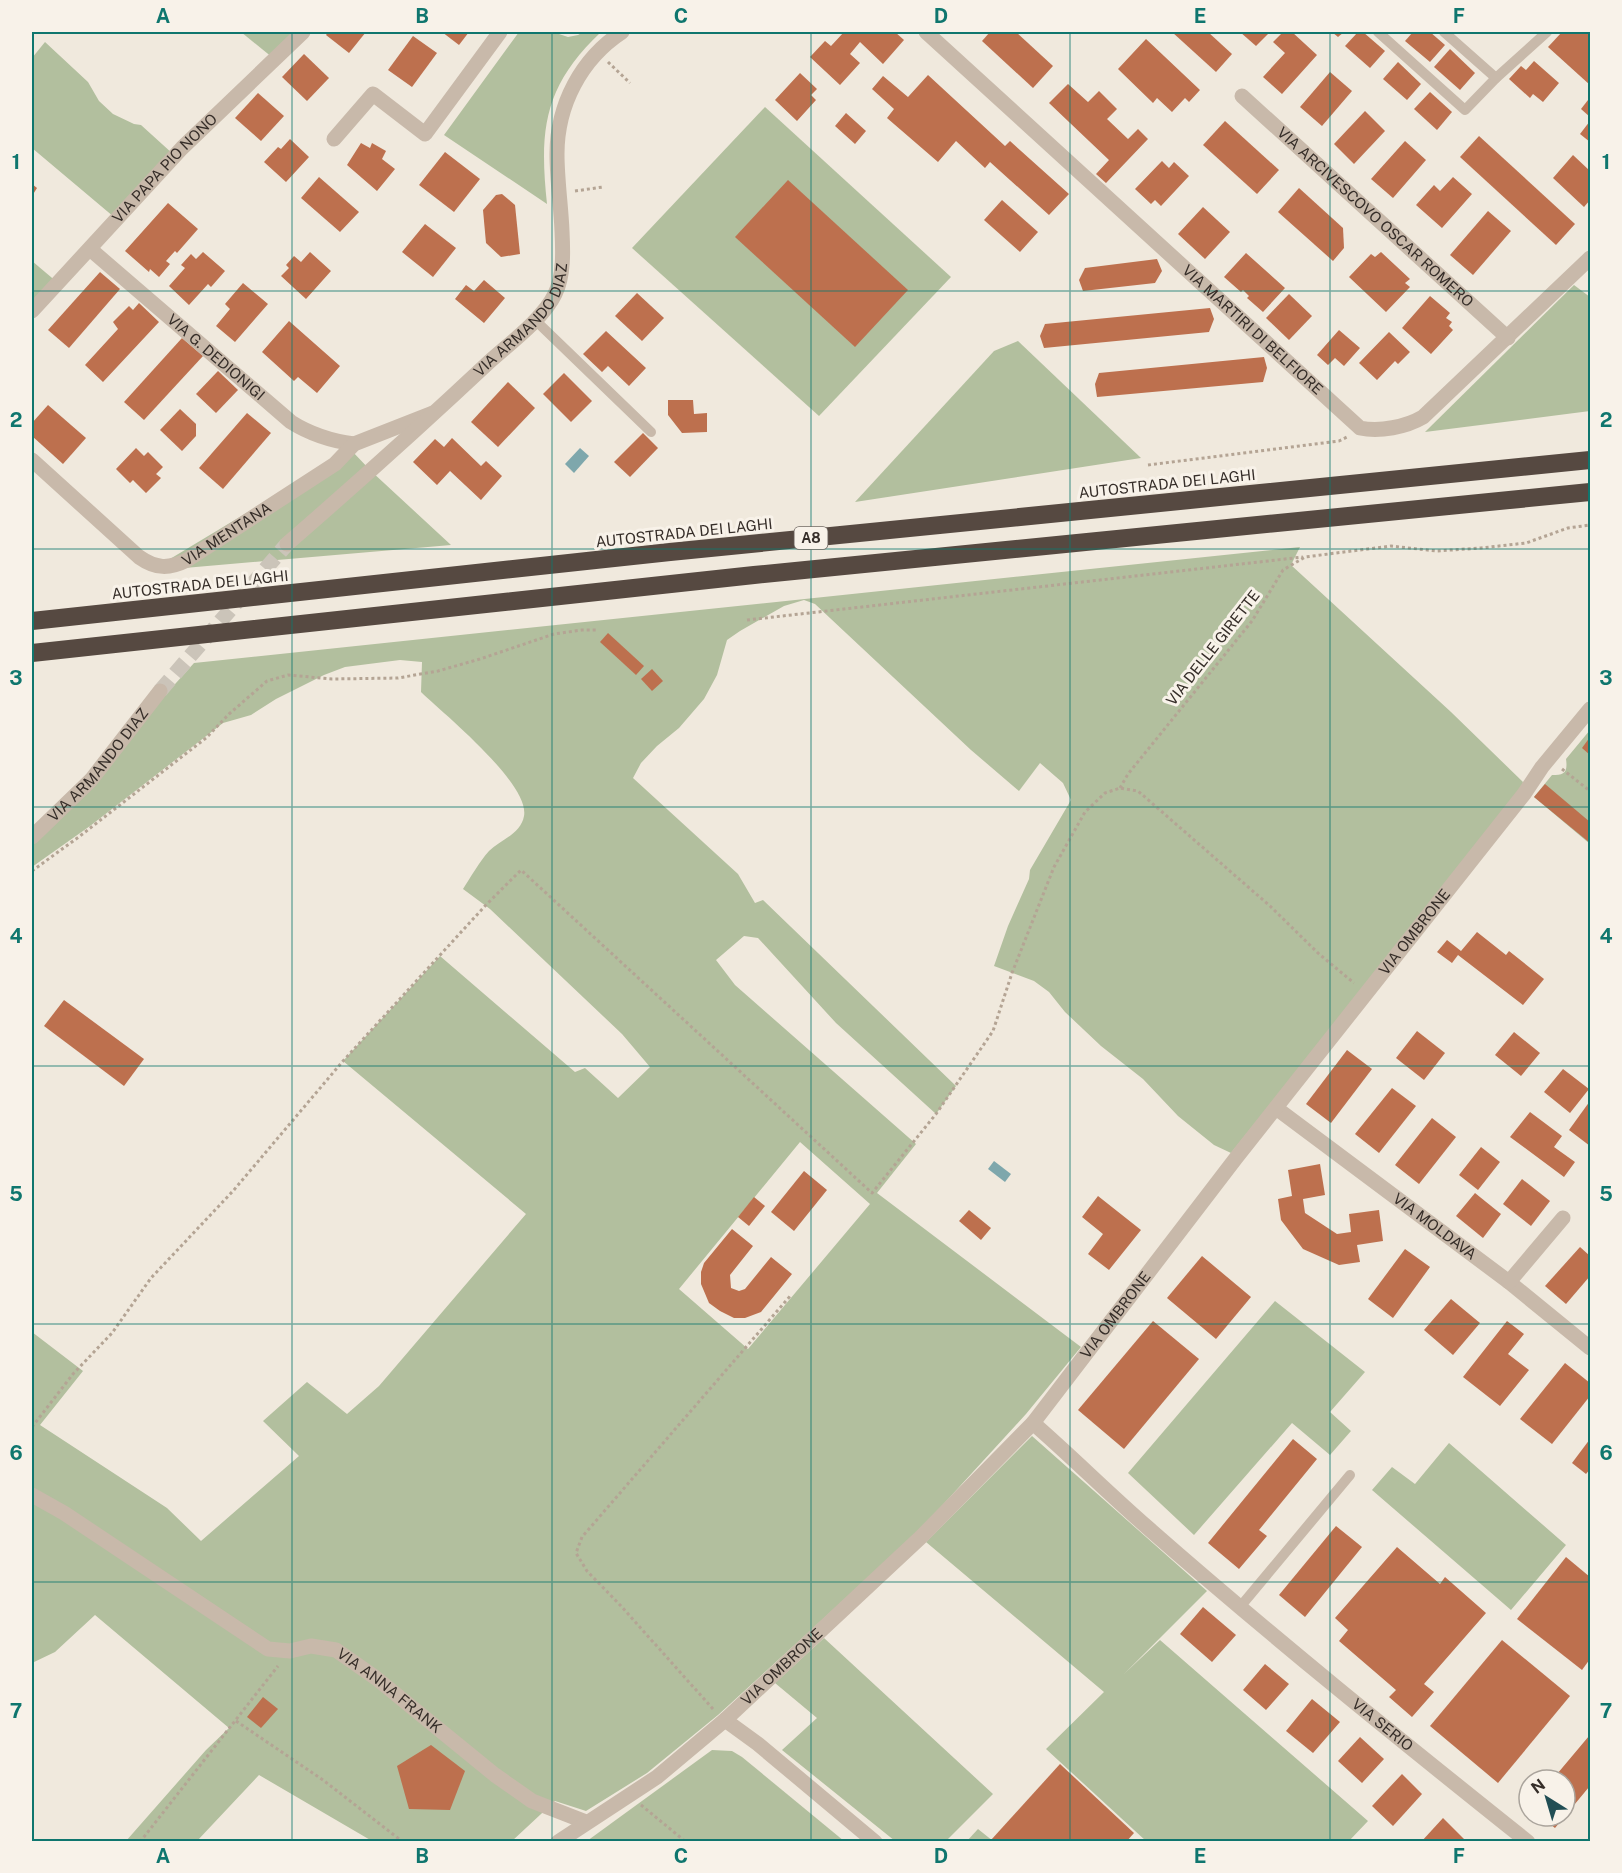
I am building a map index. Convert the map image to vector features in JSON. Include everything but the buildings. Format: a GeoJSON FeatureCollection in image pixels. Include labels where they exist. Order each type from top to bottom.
{"type":"FeatureCollection","features":[{"type":"Feature","properties":{"kind":"highway","name":"AUTOSTRADA DEI LAGHI"},"geometry":{"type":"LineString","coordinates":[[32,621],[670,552],[1590,460]]}},
{"type":"Feature","properties":{"kind":"highway","name":"A8"},"geometry":{"type":"LineString","coordinates":[[32,653],[754,575],[1590,492]]}},
{"type":"Feature","properties":{"kind":"street","name":"VIA PAPA PIO NONO"},"geometry":{"type":"LineString","coordinates":[[32,311],[182,148],[303,32]]}},
{"type":"Feature","properties":{"kind":"street"},"geometry":{"type":"LineString","coordinates":[[334,139],[373,94],[426,134],[500,32]]}},
{"type":"Feature","properties":{"kind":"street","name":"VIA ARMANDO DIAZ"},"geometry":{"type":"LineString","coordinates":[[287,544],[535,320],[553,298],[561,276],[562,237],[557,154],[560,124],[566,101],[576,80],[590,60],[622,32]]}},
{"type":"Feature","properties":{"kind":"street","name":"VIA MARTIRI DI BELFIORE"},"geometry":{"type":"LineString","coordinates":[[926,32],[1360,428]]}},
{"type":"Feature","properties":{"kind":"street","name":"VIA ARCIVESCOVO OSCAR ROMERO"},"geometry":{"type":"LineString","coordinates":[[1242,96],[1508,338]]}},
{"type":"Feature","properties":{"kind":"street","name":"VIA G. DEDIONIGI"},"geometry":{"type":"LineString","coordinates":[[90,249],[291,422],[337,442],[354,444]]}},
{"type":"Feature","properties":{"kind":"street"},"geometry":{"type":"LineString","coordinates":[[1360,428],[1371,430],[1388,428],[1410,423],[1423,417],[1590,258]]}},
{"type":"Feature","properties":{"kind":"street","name":"VIA MENTANA"},"geometry":{"type":"LineString","coordinates":[[32,460],[139,558],[154,566],[164,567],[179,564],[196,555],[335,464],[354,444],[436,411]]}},
{"type":"Feature","properties":{"kind":"street","name":"VIA ARMANDO DIAZ"},"geometry":{"type":"LineString","coordinates":[[32,837],[91,780],[160,691]]}},
{"type":"Feature","properties":{"kind":"street","name":"VIA OMBRONE"},"geometry":{"type":"LineString","coordinates":[[558,1842],[657,1777],[725,1720],[921,1537],[1033,1423],[1276,1108],[1524,794],[1535,775],[1590,709]]}},
{"type":"Feature","properties":{"kind":"street","name":"VIA MOLDAVA"},"geometry":{"type":"LineString","coordinates":[[1276,1108],[1509,1282],[1590,1348]]}},
{"type":"Feature","properties":{"kind":"street"},"geometry":{"type":"LineString","coordinates":[[1509,1282],[1563,1218]]}},
{"type":"Feature","properties":{"kind":"street","name":"VIA SERIO"},"geometry":{"type":"LineString","coordinates":[[1033,1423],[1146,1526],[1240,1607],[1528,1842]]}},
{"type":"Feature","properties":{"kind":"street","name":"VIA ANNA FRANK"},"geometry":{"type":"LineString","coordinates":[[32,1496],[64,1513],[268,1648],[290,1651],[311,1646],[336,1650],[376,1678],[495,1775],[532,1801],[586,1822]]}},
{"type":"Feature","properties":{"kind":"street"},"geometry":{"type":"LineString","coordinates":[[725,1720],[758,1744],[875,1842]]}},
{"type":"Feature","properties":{"kind":"lane"},"geometry":{"type":"LineString","coordinates":[[1378,32],[1465,110],[1496,78],[1547,32]]}},
{"type":"Feature","properties":{"kind":"lane"},"geometry":{"type":"LineString","coordinates":[[1444,32],[1496,78]]}},
{"type":"Feature","properties":{"kind":"lane"},"geometry":{"type":"LineString","coordinates":[[535,320],[651,432]]}},
{"type":"Feature","properties":{"kind":"lane"},"geometry":{"type":"LineString","coordinates":[[1240,1607],[1350,1474]]}},
{"type":"Feature","properties":{"kind":"path"},"geometry":{"type":"LineString","coordinates":[[607,61],[630,83]]}},
{"type":"Feature","properties":{"kind":"path"},"geometry":{"type":"LineString","coordinates":[[571,192],[603,187]]}},
{"type":"Feature","properties":{"kind":"path"},"geometry":{"type":"LineString","coordinates":[[1148,465],[1339,441],[1360,428]]}},
{"type":"Feature","properties":{"kind":"path","name":"VIA DELLE GIRETTE"},"geometry":{"type":"LineString","coordinates":[[1120,788],[1128,774],[1252,621],[1283,570],[1305,557],[1391,546],[1436,551],[1526,543],[1568,528],[1590,525]]}},
{"type":"Feature","properties":{"kind":"path"},"geometry":{"type":"LineString","coordinates":[[747,620],[1305,557]]}},
{"type":"Feature","properties":{"kind":"path"},"geometry":{"type":"LineString","coordinates":[[32,871],[206,738],[229,714],[267,681],[288,675],[333,680],[398,678],[459,665],[554,634],[598,630]]}},
{"type":"Feature","properties":{"kind":"path"},"geometry":{"type":"LineString","coordinates":[[1549,758],[1590,791]]}},
{"type":"Feature","properties":{"kind":"path"},"geometry":{"type":"LineString","coordinates":[[32,1427],[74,1374],[112,1333],[150,1278],[233,1191],[343,1061],[521,870],[872,1192],[936,1114],[993,1031],[1012,973],[1054,867],[1084,812],[1105,793],[1120,788],[1138,791],[1270,906],[1319,954],[1367,994]]}},
{"type":"Feature","properties":{"kind":"path"},"geometry":{"type":"LineString","coordinates":[[725,1720],[586,1571],[576,1553],[582,1537],[791,1295]]}},
{"type":"Feature","properties":{"kind":"path"},"geometry":{"type":"LineString","coordinates":[[140,1842],[290,1651]]}},
{"type":"Feature","properties":{"kind":"path"},"geometry":{"type":"LineString","coordinates":[[236,1721],[323,1780],[403,1842]]}},
{"type":"Feature","properties":{"kind":"path"},"geometry":{"type":"LineString","coordinates":[[629,1795],[686,1842]]}},
{"type":"Feature","properties":{"kind":"green space"},"geometry":{"type":"Polygon","coordinates":[[[241,32],[298,32],[273,58],[241,32]]]}},
{"type":"Feature","properties":{"kind":"green space"},"geometry":{"type":"Polygon","coordinates":[[[519,32],[553,32],[568,37],[583,32],[601,32],[567,71],[550,110],[544,153],[547,204],[444,135],[519,32]]]}},
{"type":"Feature","properties":{"kind":"green space"},"geometry":{"type":"Polygon","coordinates":[[[45,42],[88,82],[99,101],[113,114],[141,125],[173,154],[114,217],[32,148],[32,58],[45,42]]]}},
{"type":"Feature","properties":{"kind":"green space"},"geometry":{"type":"Polygon","coordinates":[[[765,107],[951,277],[819,416],[632,248],[765,107]]]}},
{"type":"Feature","properties":{"kind":"green space"},"geometry":{"type":"Polygon","coordinates":[[[32,261],[58,283],[32,311],[32,261]]]}},
{"type":"Feature","properties":{"kind":"green space"},"geometry":{"type":"Polygon","coordinates":[[[1574,285],[1590,297],[1590,411],[1425,432],[1574,285]]]}},
{"type":"Feature","properties":{"kind":"green space"},"geometry":{"type":"Polygon","coordinates":[[[1018,341],[1141,458],[855,502],[994,351],[1018,341]]]}},
{"type":"Feature","properties":{"kind":"green space"},"geometry":{"type":"Polygon","coordinates":[[[351,450],[451,545],[150,571],[351,450]]]}},
{"type":"Feature","properties":{"kind":"green space"},"geometry":{"type":"Polygon","coordinates":[[[1300,547],[1291,565],[1451,712],[1523,782],[1520,793],[1231,1153],[1214,1145],[1178,1116],[1143,1079],[1101,1046],[1065,1012],[1049,992],[1034,981],[994,966],[1008,926],[1029,879],[1030,870],[1071,800],[1063,783],[1040,763],[1019,791],[971,750],[815,604],[804,600],[784,606],[727,640],[717,675],[704,699],[679,728],[641,763],[633,778],[738,874],[755,903],[763,900],[956,1086],[936,1114],[836,1023],[758,938],[744,936],[716,960],[735,985],[916,1144],[877,1193],[1081,1347],[1026,1414],[918,1532],[718,1715],[647,1773],[586,1811],[555,1801],[512,1841],[372,1841],[259,1775],[197,1841],[126,1841],[206,1750],[229,1728],[95,1615],[55,1652],[32,1663],[32,1332],[83,1371],[40,1425],[167,1508],[201,1541],[299,1456],[263,1421],[307,1382],[347,1414],[379,1386],[526,1214],[343,1061],[440,956],[575,1072],[585,1068],[618,1098],[650,1067],[622,1034],[490,909],[463,889],[489,851],[519,828],[524,816],[522,802],[514,786],[483,750],[421,692],[422,662],[400,660],[345,667],[276,699],[251,715],[223,723],[90,826],[32,867],[32,843],[194,663],[1300,547]],[[800,1142],[679,1289],[748,1349],[870,1204],[800,1142]]]}},
{"type":"Feature","properties":{"kind":"green space"},"geometry":{"type":"Polygon","coordinates":[[[1590,730],[1590,844],[1534,797],[1552,775],[1564,772],[1566,759],[1590,730]]]}},
{"type":"Feature","properties":{"kind":"green space"},"geometry":{"type":"Polygon","coordinates":[[[1275,1301],[1365,1372],[1330,1412],[1351,1431],[1330,1455],[1292,1423],[1194,1535],[1128,1473],[1275,1301]]]}},
{"type":"Feature","properties":{"kind":"green space"},"geometry":{"type":"Polygon","coordinates":[[[1032,1436],[1207,1591],[1124,1674],[1160,1640],[1368,1821],[1349,1841],[1146,1841],[1046,1749],[1104,1692],[926,1542],[1032,1436]]]}},
{"type":"Feature","properties":{"kind":"green space"},"geometry":{"type":"Polygon","coordinates":[[[1449,1443],[1566,1545],[1511,1610],[1372,1490],[1392,1467],[1415,1484],[1449,1443]]]}},
{"type":"Feature","properties":{"kind":"green space"},"geometry":{"type":"Polygon","coordinates":[[[824,1638],[993,1794],[946,1841],[895,1841],[782,1750],[817,1718],[775,1683],[824,1638]]]}},
{"type":"Feature","properties":{"kind":"green space"},"geometry":{"type":"Polygon","coordinates":[[[712,1750],[732,1751],[742,1757],[844,1841],[587,1841],[712,1750]]]}},
{"type":"Feature","properties":{"kind":"green space"},"geometry":{"type":"Polygon","coordinates":[[[978,1829],[993,1841],[966,1842],[978,1829]]]}},
{"type":"Feature","properties":{"kind":"water"},"geometry":{"type":"Polygon","coordinates":[[[580,448],[589,456],[574,473],[565,464],[580,448]]]}},
{"type":"Feature","properties":{"kind":"water"},"geometry":{"type":"Polygon","coordinates":[[[994,1161],[1011,1174],[1005,1182],[988,1169],[994,1161]]]}},
{"type":"Feature","properties":{"kind":"tunnel"},"geometry":{"type":"LineString","coordinates":[[160,691],[287,544]]}}]}
